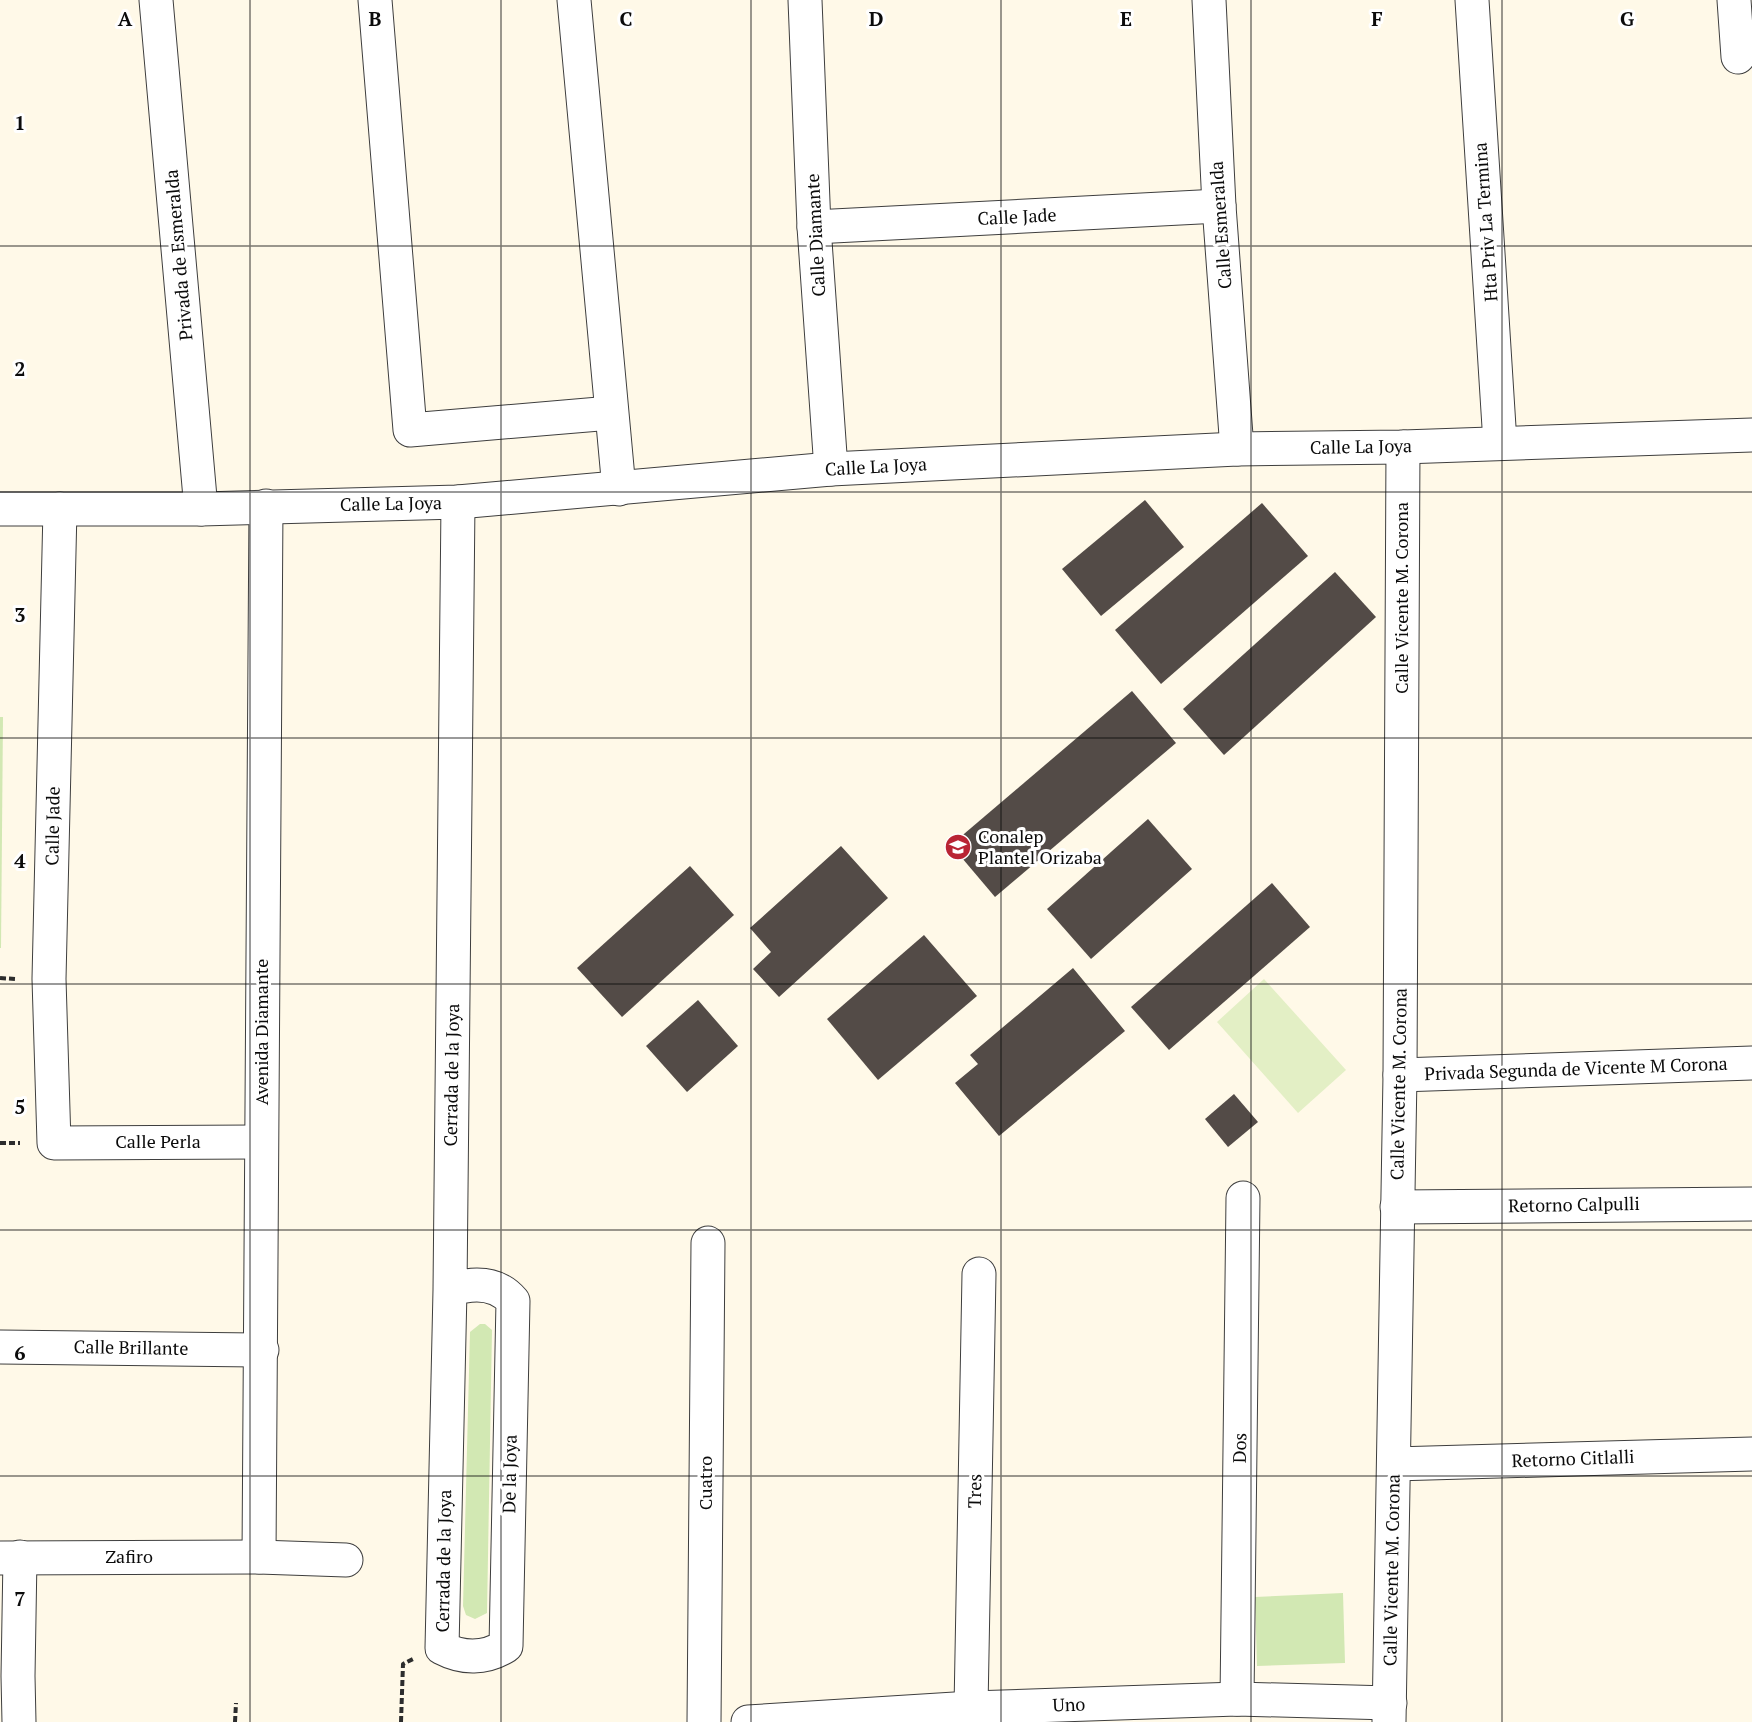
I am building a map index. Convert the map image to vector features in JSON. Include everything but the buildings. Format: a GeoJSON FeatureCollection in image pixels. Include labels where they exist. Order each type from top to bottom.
{"type":"FeatureCollection","features":[{"type":"Feature","properties":{"kind":"street","name":"Privada de Esmeralda"},"geometry":{"type":"LineString","coordinates":[[156,0],[201,509]]}},
{"type":"Feature","properties":{"kind":"street"},"geometry":{"type":"LineString","coordinates":[[375,0],[410,430],[611,413]]}},
{"type":"Feature","properties":{"kind":"street"},"geometry":{"type":"LineString","coordinates":[[574,0],[611,413],[620,489]]}},
{"type":"Feature","properties":{"kind":"street","name":"Calle Diamante"},"geometry":{"type":"LineString","coordinates":[[805,0],[814,227],[831,469]]}},
{"type":"Feature","properties":{"kind":"street","name":"Calle Esmeralda"},"geometry":{"type":"LineString","coordinates":[[1209,0],[1219,206],[1236,449]]}},
{"type":"Feature","properties":{"kind":"street","name":"Hta Priv La Termina"},"geometry":{"type":"LineString","coordinates":[[1472,0],[1500,443]]}},
{"type":"Feature","properties":{"kind":"street"},"geometry":{"type":"LineString","coordinates":[[1734,0],[1738,57]]}},
{"type":"Feature","properties":{"kind":"street","name":"Calle Jade"},"geometry":{"type":"LineString","coordinates":[[814,227],[1219,206]]}},
{"type":"Feature","properties":{"kind":"street","name":"Calle La Joya"},"geometry":{"type":"LineString","coordinates":[[1,506],[60,509],[201,509],[458,502],[831,469],[1236,449],[1403,447],[1752,435]]}},
{"type":"Feature","properties":{"kind":"street","name":"Calle Vicente M. Corona"},"geometry":{"type":"LineString","coordinates":[[1389,1712],[1400,1075],[1403,447]]}},
{"type":"Feature","properties":{"kind":"street","name":"Cerrada de la Joya"},"geometry":{"type":"LineString","coordinates":[[441,1648],[450,1290],[458,502]]}},
{"type":"Feature","properties":{"kind":"street","name":"Avenida Diamante"},"geometry":{"type":"LineString","coordinates":[[259,1557],[266,506]]}},
{"type":"Feature","properties":{"kind":"street","name":"Calle Jade"},"geometry":{"type":"LineString","coordinates":[[54,1143],[49,980],[60,509]]}},
{"type":"Feature","properties":{"kind":"street","name":"Privada Segunda de Vicente M Corona"},"geometry":{"type":"LineString","coordinates":[[1400,1075],[1752,1063]]}},
{"type":"Feature","properties":{"kind":"street","name":"Calle Perla"},"geometry":{"type":"LineString","coordinates":[[54,1143],[261,1142]]}},
{"type":"Feature","properties":{"kind":"street","name":"Dos"},"geometry":{"type":"LineString","coordinates":[[1237,1699],[1243,1198]]}},
{"type":"Feature","properties":{"kind":"street","name":"Retorno Calpulli"},"geometry":{"type":"LineString","coordinates":[[1397,1207],[1752,1204]]}},
{"type":"Feature","properties":{"kind":"street","name":"Cuatro"},"geometry":{"type":"LineString","coordinates":[[704,1722],[708,1243]]}},
{"type":"Feature","properties":{"kind":"street","name":"Tres"},"geometry":{"type":"LineString","coordinates":[[971,1708],[979,1274]]}},
{"type":"Feature","properties":{"kind":"street","name":"De la Joya"},"geometry":{"type":"LineString","coordinates":[[441,1648],[460,1656],[487,1654],[506,1646],[507,1634],[513,1301],[501,1290],[485,1285],[450,1290]]}},
{"type":"Feature","properties":{"kind":"street","name":"Calle Brillante"},"geometry":{"type":"LineString","coordinates":[[0,1347],[262,1350]]}},
{"type":"Feature","properties":{"kind":"street","name":"Retorno Citlalli"},"geometry":{"type":"LineString","coordinates":[[1394,1464],[1752,1454]]}},
{"type":"Feature","properties":{"kind":"street"},"geometry":{"type":"LineString","coordinates":[[10,1557],[9,1677],[19,1722]]}},
{"type":"Feature","properties":{"kind":"street","name":"Zafiro"},"geometry":{"type":"LineString","coordinates":[[10,1557],[259,1557],[346,1560]]}},
{"type":"Feature","properties":{"kind":"street","name":"Uno"},"geometry":{"type":"LineString","coordinates":[[748,1722],[971,1708],[1237,1699],[1389,1712]]}},
{"type":"Feature","properties":{"kind":"path"},"geometry":{"type":"LineString","coordinates":[[401,1722],[403,1664],[441,1648]]}},
{"type":"Feature","properties":{"kind":"path"},"geometry":{"type":"LineString","coordinates":[[235,1722],[236,1703]]}},
{"type":"Feature","properties":{"kind":"green space"},"geometry":{"type":"Polygon","coordinates":[[[0,717],[3,717],[1,948],[0,948],[0,717]]]}},
{"type":"Feature","properties":{"kind":"green space"},"geometry":{"type":"Polygon","coordinates":[[[1264,979],[1346,1070],[1298,1113],[1217,1022],[1264,979]]]}},
{"type":"Feature","properties":{"kind":"green space"},"geometry":{"type":"Polygon","coordinates":[[[480,1324],[485,1324],[492,1330],[487,1613],[475,1619],[466,1615],[463,1606],[470,1332],[480,1324]]]}},
{"type":"Feature","properties":{"kind":"green space"},"geometry":{"type":"Polygon","coordinates":[[[1343,1593],[1345,1663],[1257,1666],[1255,1597],[1343,1593]]]}},
{"type":"Feature","properties":{"kind":"place","name":"Conalep Plantel Orizaba"},"geometry":{"type":"Point","coordinates":[958,847]}}]}
